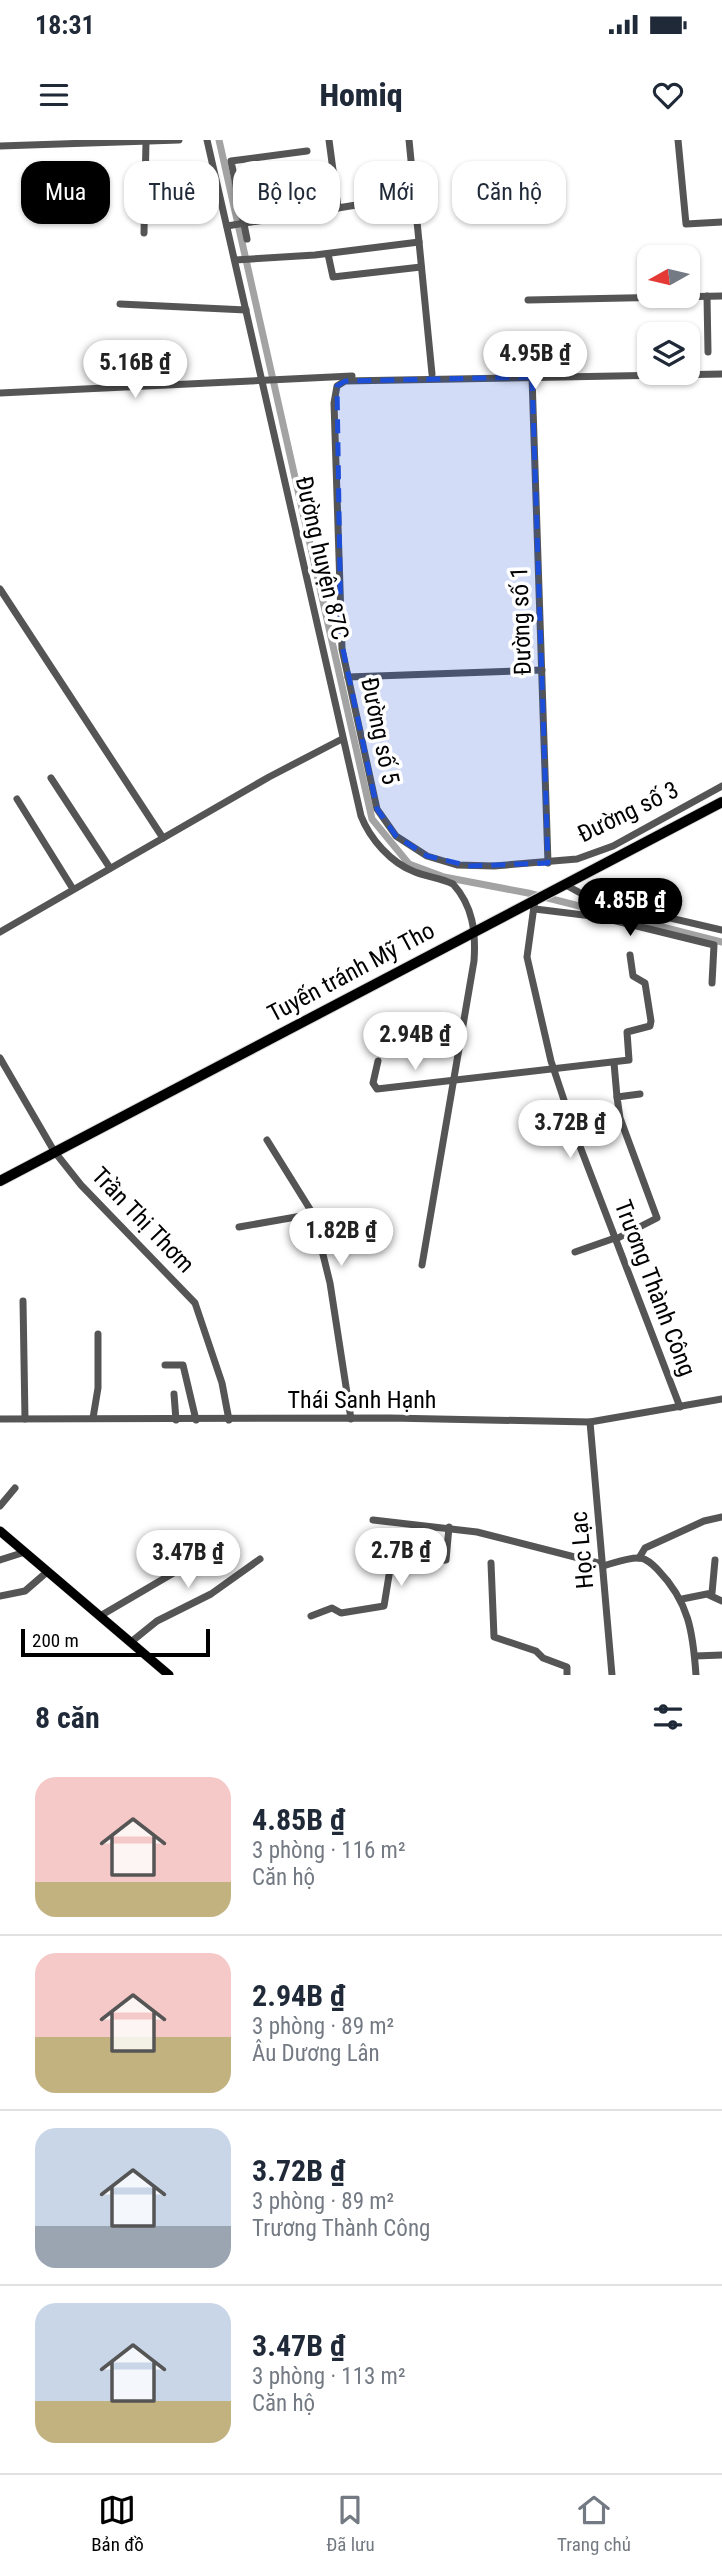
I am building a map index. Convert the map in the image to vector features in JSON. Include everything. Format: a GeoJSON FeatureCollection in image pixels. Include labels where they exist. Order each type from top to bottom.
{"type":"FeatureCollection","features":[{"type":"Feature","properties":{"kind":"highway","name":"Tuyến tránh Mỹ Tho"},"geometry":{"type":"LineString","coordinates":[[0,1181],[536,902],[615,851],[722,802]]}},
{"type":"Feature","properties":{"kind":"main road"},"geometry":{"type":"LineString","coordinates":[[0,1531],[169,1675]]}},
{"type":"Feature","properties":{"kind":"street"},"geometry":{"type":"LineString","coordinates":[[0,146],[179,140]]}},
{"type":"Feature","properties":{"kind":"street","name":"Đường huyện 87C"},"geometry":{"type":"LineString","coordinates":[[207,140],[235,225],[246,310],[269,379],[342,739],[361,816],[370,835],[407,868],[453,884],[472,916],[476,931]]}},
{"type":"Feature","properties":{"kind":"street"},"geometry":{"type":"LineString","coordinates":[[329,140],[332,161]]}},
{"type":"Feature","properties":{"kind":"street"},"geometry":{"type":"LineString","coordinates":[[409,140],[432,374]]}},
{"type":"Feature","properties":{"kind":"street"},"geometry":{"type":"LineString","coordinates":[[678,140],[686,224],[722,222]]}},
{"type":"Feature","properties":{"kind":"street"},"geometry":{"type":"LineString","coordinates":[[144,233],[146,142]]}},
{"type":"Feature","properties":{"kind":"street"},"geometry":{"type":"LineString","coordinates":[[247,240],[235,225],[231,161],[307,151]]}},
{"type":"Feature","properties":{"kind":"street"},"geometry":{"type":"LineString","coordinates":[[235,225],[241,224]]}},
{"type":"Feature","properties":{"kind":"street"},"geometry":{"type":"LineString","coordinates":[[241,259],[328,254],[419,242]]}},
{"type":"Feature","properties":{"kind":"street"},"geometry":{"type":"LineString","coordinates":[[328,254],[333,277],[421,267]]}},
{"type":"Feature","properties":{"kind":"street"},"geometry":{"type":"LineString","coordinates":[[707,296],[708,352]]}},
{"type":"Feature","properties":{"kind":"street"},"geometry":{"type":"LineString","coordinates":[[528,300],[722,296]]}},
{"type":"Feature","properties":{"kind":"street"},"geometry":{"type":"LineString","coordinates":[[120,304],[246,310]]}},
{"type":"Feature","properties":{"kind":"street"},"geometry":{"type":"LineString","coordinates":[[0,393],[269,379],[502,374],[508,372],[508,365]]}},
{"type":"Feature","properties":{"kind":"street"},"geometry":{"type":"LineString","coordinates":[[532,377],[722,374]]}},
{"type":"Feature","properties":{"kind":"street","name":"Đường số 5"},"geometry":{"type":"LineString","coordinates":[[532,377],[345,381],[337,386],[334,403],[340,626],[348,677],[377,809],[396,836],[427,856],[457,865],[548,863]]}},
{"type":"Feature","properties":{"kind":"street","name":"Đường số 1"},"geometry":{"type":"LineString","coordinates":[[532,377],[548,863]]}},
{"type":"Feature","properties":{"kind":"street"},"geometry":{"type":"LineString","coordinates":[[0,589],[163,838]]}},
{"type":"Feature","properties":{"kind":"street"},"geometry":{"type":"LineString","coordinates":[[348,677],[542,670]]}},
{"type":"Feature","properties":{"kind":"street"},"geometry":{"type":"LineString","coordinates":[[1,928],[342,739]]}},
{"type":"Feature","properties":{"kind":"street"},"geometry":{"type":"LineString","coordinates":[[51,778],[110,868]]}},
{"type":"Feature","properties":{"kind":"street","name":"Đường số 3"},"geometry":{"type":"LineString","coordinates":[[548,863],[615,851],[722,786]]}},
{"type":"Feature","properties":{"kind":"street"},"geometry":{"type":"LineString","coordinates":[[17,799],[73,889]]}},
{"type":"Feature","properties":{"kind":"street"},"geometry":{"type":"LineString","coordinates":[[562,885],[593,900],[722,930]]}},
{"type":"Feature","properties":{"kind":"street"},"geometry":{"type":"LineString","coordinates":[[536,902],[713,945],[712,983]]}},
{"type":"Feature","properties":{"kind":"street","name":"Trương Thành Công"},"geometry":{"type":"LineString","coordinates":[[536,902],[527,957],[554,1071],[680,1407]]}},
{"type":"Feature","properties":{"kind":"street"},"geometry":{"type":"LineString","coordinates":[[422,1265],[476,931]]}},
{"type":"Feature","properties":{"kind":"street"},"geometry":{"type":"LineString","coordinates":[[378,1061],[373,1083],[377,1089],[554,1071],[629,1060],[628,1031],[650,1026],[645,983],[633,976],[630,955]]}},
{"type":"Feature","properties":{"kind":"street","name":"Trần Thị Thơm"},"geometry":{"type":"LineString","coordinates":[[0,1058],[54,1152],[81,1185],[195,1303],[222,1382],[229,1420]]}},
{"type":"Feature","properties":{"kind":"street"},"geometry":{"type":"LineString","coordinates":[[575,1252],[656,1221],[657,1215],[624,1128],[617,1097],[614,1063]]}},
{"type":"Feature","properties":{"kind":"street"},"geometry":{"type":"LineString","coordinates":[[617,1097],[640,1094]]}},
{"type":"Feature","properties":{"kind":"street"},"geometry":{"type":"LineString","coordinates":[[267,1140],[313,1214],[330,1283],[351,1419]]}},
{"type":"Feature","properties":{"kind":"street"},"geometry":{"type":"LineString","coordinates":[[239,1227],[313,1214]]}},
{"type":"Feature","properties":{"kind":"street"},"geometry":{"type":"LineString","coordinates":[[23,1301],[25,1419]]}},
{"type":"Feature","properties":{"kind":"street"},"geometry":{"type":"LineString","coordinates":[[93,1418],[98,1388],[98,1334]]}},
{"type":"Feature","properties":{"kind":"street"},"geometry":{"type":"LineString","coordinates":[[165,1365],[183,1365],[196,1420]]}},
{"type":"Feature","properties":{"kind":"street"},"geometry":{"type":"LineString","coordinates":[[174,1394],[176,1420]]}},
{"type":"Feature","properties":{"kind":"street","name":"Thái Sanh Hạnh"},"geometry":{"type":"LineString","coordinates":[[0,1419],[590,1422],[722,1399]]}},
{"type":"Feature","properties":{"kind":"street","name":"Học Lạc"},"geometry":{"type":"LineString","coordinates":[[590,1422],[612,1675]]}},
{"type":"Feature","properties":{"kind":"street"},"geometry":{"type":"LineString","coordinates":[[0,1506],[15,1488]]}},
{"type":"Feature","properties":{"kind":"street"},"geometry":{"type":"LineString","coordinates":[[639,1558],[642,1549],[704,1521],[722,1517]]}},
{"type":"Feature","properties":{"kind":"street"},"geometry":{"type":"LineString","coordinates":[[373,1520],[449,1527],[602,1565],[639,1558],[647,1560],[682,1599],[695,1656],[696,1675]]}},
{"type":"Feature","properties":{"kind":"street"},"geometry":{"type":"LineString","coordinates":[[312,1616],[332,1608],[341,1613],[384,1606],[390,1569],[400,1564],[446,1560],[449,1527]]}},
{"type":"Feature","properties":{"kind":"street"},"geometry":{"type":"LineString","coordinates":[[100,1616],[230,1540]]}},
{"type":"Feature","properties":{"kind":"street"},"geometry":{"type":"LineString","coordinates":[[0,1560],[25,1552]]}},
{"type":"Feature","properties":{"kind":"street"},"geometry":{"type":"LineString","coordinates":[[131,1642],[157,1621],[212,1594],[260,1559]]}},
{"type":"Feature","properties":{"kind":"street"},"geometry":{"type":"LineString","coordinates":[[709,1595],[715,1560]]}},
{"type":"Feature","properties":{"kind":"street"},"geometry":{"type":"LineString","coordinates":[[491,1563],[494,1637],[536,1651],[543,1658],[567,1667],[567,1675]]}},
{"type":"Feature","properties":{"kind":"street"},"geometry":{"type":"LineString","coordinates":[[0,1596],[24,1591],[47,1572]]}},
{"type":"Feature","properties":{"kind":"street"},"geometry":{"type":"LineString","coordinates":[[682,1599],[709,1595],[722,1601]]}},
{"type":"Feature","properties":{"kind":"street"},"geometry":{"type":"LineString","coordinates":[[695,1656],[722,1655]]}},
{"type":"Feature","properties":{"kind":"highlighted area"},"geometry":{"type":"Polygon","coordinates":[[[532,377],[548,863],[470,866],[427,856],[396,836],[377,809],[341,640],[337,386],[345,381],[532,377]]]}},
{"type":"Feature","properties":{"kind":"waterway"},"geometry":{"type":"LineString","coordinates":[[219,140],[372,819],[409,864],[444,877],[528,893],[722,942]]}}]}
